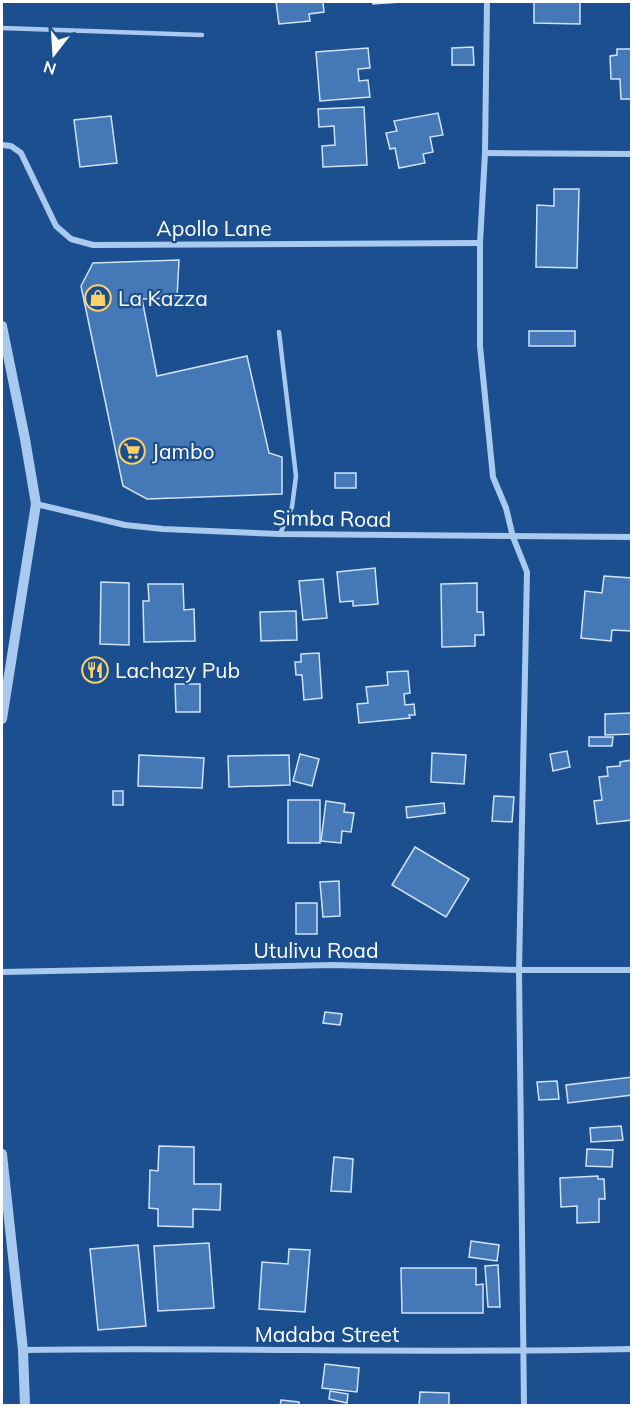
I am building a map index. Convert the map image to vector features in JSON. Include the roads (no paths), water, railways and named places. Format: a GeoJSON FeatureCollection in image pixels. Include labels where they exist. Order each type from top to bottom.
{"type":"FeatureCollection","features":[{"type":"Feature","properties":{"kind":"street"},"geometry":{"type":"LineString","coordinates":[[487,2],[485,153],[480,243],[480,346],[493,477],[527,572],[519,970],[524,1406]]}},
{"type":"Feature","properties":{"kind":"street","name":"Apollo Lane"},"geometry":{"type":"LineString","coordinates":[[2,145],[11,146],[21,153],[56,226],[71,239],[93,245],[480,243]]}},
{"type":"Feature","properties":{"kind":"street"},"geometry":{"type":"LineString","coordinates":[[485,153],[632,154]]}},
{"type":"Feature","properties":{"kind":"street"},"geometry":{"type":"LineString","coordinates":[[2,326],[36,504],[2,719]]}},
{"type":"Feature","properties":{"kind":"street","name":"Simba Road"},"geometry":{"type":"LineString","coordinates":[[36,504],[125,525],[163,529],[280,534],[632,537]]}},
{"type":"Feature","properties":{"kind":"street","name":"Utulivu Road"},"geometry":{"type":"LineString","coordinates":[[2,972],[333,965],[519,970],[632,970]]}},
{"type":"Feature","properties":{"kind":"street"},"geometry":{"type":"LineString","coordinates":[[2,1154],[23,1350],[25,1406]]}},
{"type":"Feature","properties":{"kind":"street","name":"Madaba Street"},"geometry":{"type":"LineString","coordinates":[[23,1350],[123,1348],[524,1351],[632,1349]]}},
{"type":"Feature","properties":{"kind":"lane"},"geometry":{"type":"LineString","coordinates":[[2,28],[202,35]]}},
{"type":"Feature","properties":{"kind":"lane"},"geometry":{"type":"LineString","coordinates":[[279,332],[296,476],[292,507],[280,534]]}},
{"type":"Feature","properties":{"kind":"place","name":"La Kazza"},"geometry":{"type":"Point","coordinates":[98,298]}},
{"type":"Feature","properties":{"kind":"place","name":"Jambo"},"geometry":{"type":"Point","coordinates":[132,451]}},
{"type":"Feature","properties":{"kind":"place","name":"Lachazy Pub"},"geometry":{"type":"Point","coordinates":[95,670]}}]}
